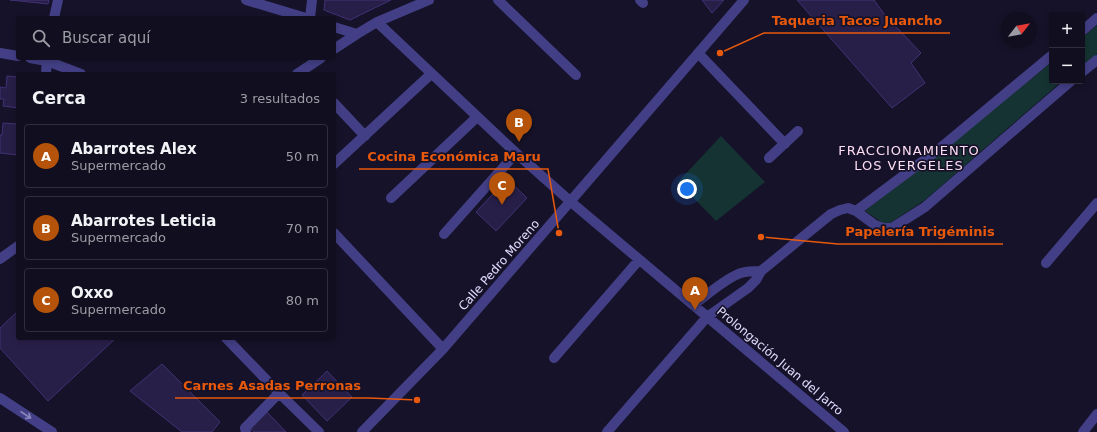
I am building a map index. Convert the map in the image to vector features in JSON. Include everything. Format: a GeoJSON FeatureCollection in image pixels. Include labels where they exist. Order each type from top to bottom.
{"type":"FeatureCollection","features":[{"type":"Feature","properties":{"kind":"street"},"geometry":{"type":"LineString","coordinates":[[54,16],[58,0]]}},
{"type":"Feature","properties":{"kind":"street"},"geometry":{"type":"LineString","coordinates":[[246,0],[299,16]]}},
{"type":"Feature","properties":{"kind":"street"},"geometry":{"type":"LineString","coordinates":[[310,16],[312,0]]}},
{"type":"Feature","properties":{"kind":"street"},"geometry":{"type":"LineString","coordinates":[[336,48],[378,22],[429,0]]}},
{"type":"Feature","properties":{"kind":"street"},"geometry":{"type":"LineString","coordinates":[[498,0],[576,75]]}},
{"type":"Feature","properties":{"kind":"street","name":"Calle Pedro Moreno"},"geometry":{"type":"LineString","coordinates":[[362,432],[443,349],[744,0]]}},
{"type":"Feature","properties":{"kind":"street"},"geometry":{"type":"LineString","coordinates":[[1085,28],[1097,18]]}},
{"type":"Feature","properties":{"kind":"street","name":"Prolongación Juan del Jarro"},"geometry":{"type":"LineString","coordinates":[[378,22],[477,117],[571,202],[844,432]]}},
{"type":"Feature","properties":{"kind":"street"},"geometry":{"type":"LineString","coordinates":[[336,28],[357,34]]}},
{"type":"Feature","properties":{"kind":"street"},"geometry":{"type":"LineString","coordinates":[[0,53],[16,56]]}},
{"type":"Feature","properties":{"kind":"street"},"geometry":{"type":"LineString","coordinates":[[698,53],[785,144]]}},
{"type":"Feature","properties":{"kind":"street"},"geometry":{"type":"LineString","coordinates":[[856,211],[938,148],[1049,57]]}},
{"type":"Feature","properties":{"kind":"street"},"geometry":{"type":"LineString","coordinates":[[46,72],[47,60]]}},
{"type":"Feature","properties":{"kind":"street"},"geometry":{"type":"LineString","coordinates":[[49,60],[76,72]]}},
{"type":"Feature","properties":{"kind":"street"},"geometry":{"type":"LineString","coordinates":[[300,72],[318,60]]}},
{"type":"Feature","properties":{"kind":"street"},"geometry":{"type":"LineString","coordinates":[[1085,70],[1097,60]]}},
{"type":"Feature","properties":{"kind":"street"},"geometry":{"type":"LineString","coordinates":[[336,162],[431,74]]}},
{"type":"Feature","properties":{"kind":"street"},"geometry":{"type":"LineString","coordinates":[[607,432],[707,317],[748,288],[756,280],[761,271],[831,214],[848,208],[856,211],[874,224],[883,228],[892,228],[926,206],[1068,84]]}},
{"type":"Feature","properties":{"kind":"street"},"geometry":{"type":"LineString","coordinates":[[336,105],[365,136]]}},
{"type":"Feature","properties":{"kind":"street"},"geometry":{"type":"LineString","coordinates":[[391,198],[477,117]]}},
{"type":"Feature","properties":{"kind":"street"},"geometry":{"type":"LineString","coordinates":[[769,158],[798,132]]}},
{"type":"Feature","properties":{"kind":"street"},"geometry":{"type":"LineString","coordinates":[[444,234],[516,153]]}},
{"type":"Feature","properties":{"kind":"street"},"geometry":{"type":"LineString","coordinates":[[1046,263],[1097,203]]}},
{"type":"Feature","properties":{"kind":"street"},"geometry":{"type":"LineString","coordinates":[[336,235],[443,349]]}},
{"type":"Feature","properties":{"kind":"street"},"geometry":{"type":"LineString","coordinates":[[1,257],[16,247]]}},
{"type":"Feature","properties":{"kind":"street"},"geometry":{"type":"LineString","coordinates":[[554,358],[639,260]]}},
{"type":"Feature","properties":{"kind":"street"},"geometry":{"type":"LineString","coordinates":[[694,305],[726,281],[740,274],[751,271],[761,271]]}},
{"type":"Feature","properties":{"kind":"street"},"geometry":{"type":"LineString","coordinates":[[228,340],[319,432]]}},
{"type":"Feature","properties":{"kind":"street"},"geometry":{"type":"LineString","coordinates":[[246,432],[245,428],[279,393]]}},
{"type":"Feature","properties":{"kind":"street"},"geometry":{"type":"LineString","coordinates":[[0,398],[38,428],[52,432]]}},
{"type":"Feature","properties":{"kind":"street"},"geometry":{"type":"LineString","coordinates":[[1083,432],[1097,414]]}},
{"type":"Feature","properties":{"kind":"green space"},"geometry":{"type":"Polygon","coordinates":[[[1097,25],[1097,54],[1085,64],[1085,48],[1085,35],[1097,25]]]}},
{"type":"Feature","properties":{"kind":"green space"},"geometry":{"type":"Polygon","coordinates":[[[1049,64],[1049,84],[1059,84],[925,200],[890,223],[883,223],[865,211],[1049,64]]]}},
{"type":"Feature","properties":{"kind":"green space"},"geometry":{"type":"Polygon","coordinates":[[[721,136],[765,182],[716,221],[678,182],[721,136]]]}},
{"type":"Feature","properties":{"kind":"building"},"geometry":{"type":"Polygon","coordinates":[[[10,0],[49,0],[48,4],[10,0]]]}},
{"type":"Feature","properties":{"kind":"building"},"geometry":{"type":"Polygon","coordinates":[[[325,0],[391,0],[350,20],[324,10],[325,0]]]}},
{"type":"Feature","properties":{"kind":"building"},"geometry":{"type":"Polygon","coordinates":[[[702,0],[724,0],[712,13],[702,0]]]}},
{"type":"Feature","properties":{"kind":"building"},"geometry":{"type":"Polygon","coordinates":[[[797,0],[874,0],[884,14],[921,53],[911,63],[925,83],[892,108],[797,0]]]}},
{"type":"Feature","properties":{"kind":"building"},"geometry":{"type":"Polygon","coordinates":[[[7,76],[16,77],[16,108],[3,106],[4,99],[0,99],[0,87],[6,88],[7,76]]]}},
{"type":"Feature","properties":{"kind":"building"},"geometry":{"type":"Polygon","coordinates":[[[3,123],[16,124],[16,155],[0,153],[0,135],[2,135],[3,123]]]}},
{"type":"Feature","properties":{"kind":"building"},"geometry":{"type":"Polygon","coordinates":[[[507,179],[527,198],[496,231],[476,212],[507,179]]]}},
{"type":"Feature","properties":{"kind":"building"},"geometry":{"type":"Polygon","coordinates":[[[16,313],[16,340],[114,340],[48,401],[0,348],[0,328],[16,313]]]}},
{"type":"Feature","properties":{"kind":"building"},"geometry":{"type":"Polygon","coordinates":[[[162,364],[220,422],[212,432],[182,432],[130,391],[162,364]]]}},
{"type":"Feature","properties":{"kind":"building"},"geometry":{"type":"Polygon","coordinates":[[[327,371],[352,397],[327,421],[302,395],[327,371]]]}},
{"type":"Feature","properties":{"kind":"building"},"geometry":{"type":"Polygon","coordinates":[[[267,412],[286,432],[254,432],[250,428],[267,412]]]}},
{"type":"Feature","properties":{"kind":"place","name":"Taqueria Tacos Juancho"},"geometry":{"type":"Point","coordinates":[720,53]}},
{"type":"Feature","properties":{"kind":"place","name":"Abarrotes Leticia"},"geometry":{"type":"Point","coordinates":[519,142]}},
{"type":"Feature","properties":{"kind":"place","name":"Oxxo"},"geometry":{"type":"Point","coordinates":[502,205]}},
{"type":"Feature","properties":{"kind":"place","name":"Cocina Económica Maru"},"geometry":{"type":"Point","coordinates":[559,233]}},
{"type":"Feature","properties":{"kind":"place","name":"Papelería Trigéminis"},"geometry":{"type":"Point","coordinates":[761,237]}},
{"type":"Feature","properties":{"kind":"place","name":"Abarrotes Alex"},"geometry":{"type":"Point","coordinates":[695,310]}},
{"type":"Feature","properties":{"kind":"place","name":"Carnes Asadas Perronas"},"geometry":{"type":"Point","coordinates":[417,400]}},
{"type":"Feature","properties":{"kind":"district","name":"FRACCIONAMIENTO LOS VERGELES"},"geometry":{"type":"Point","coordinates":[909,158]}}]}
